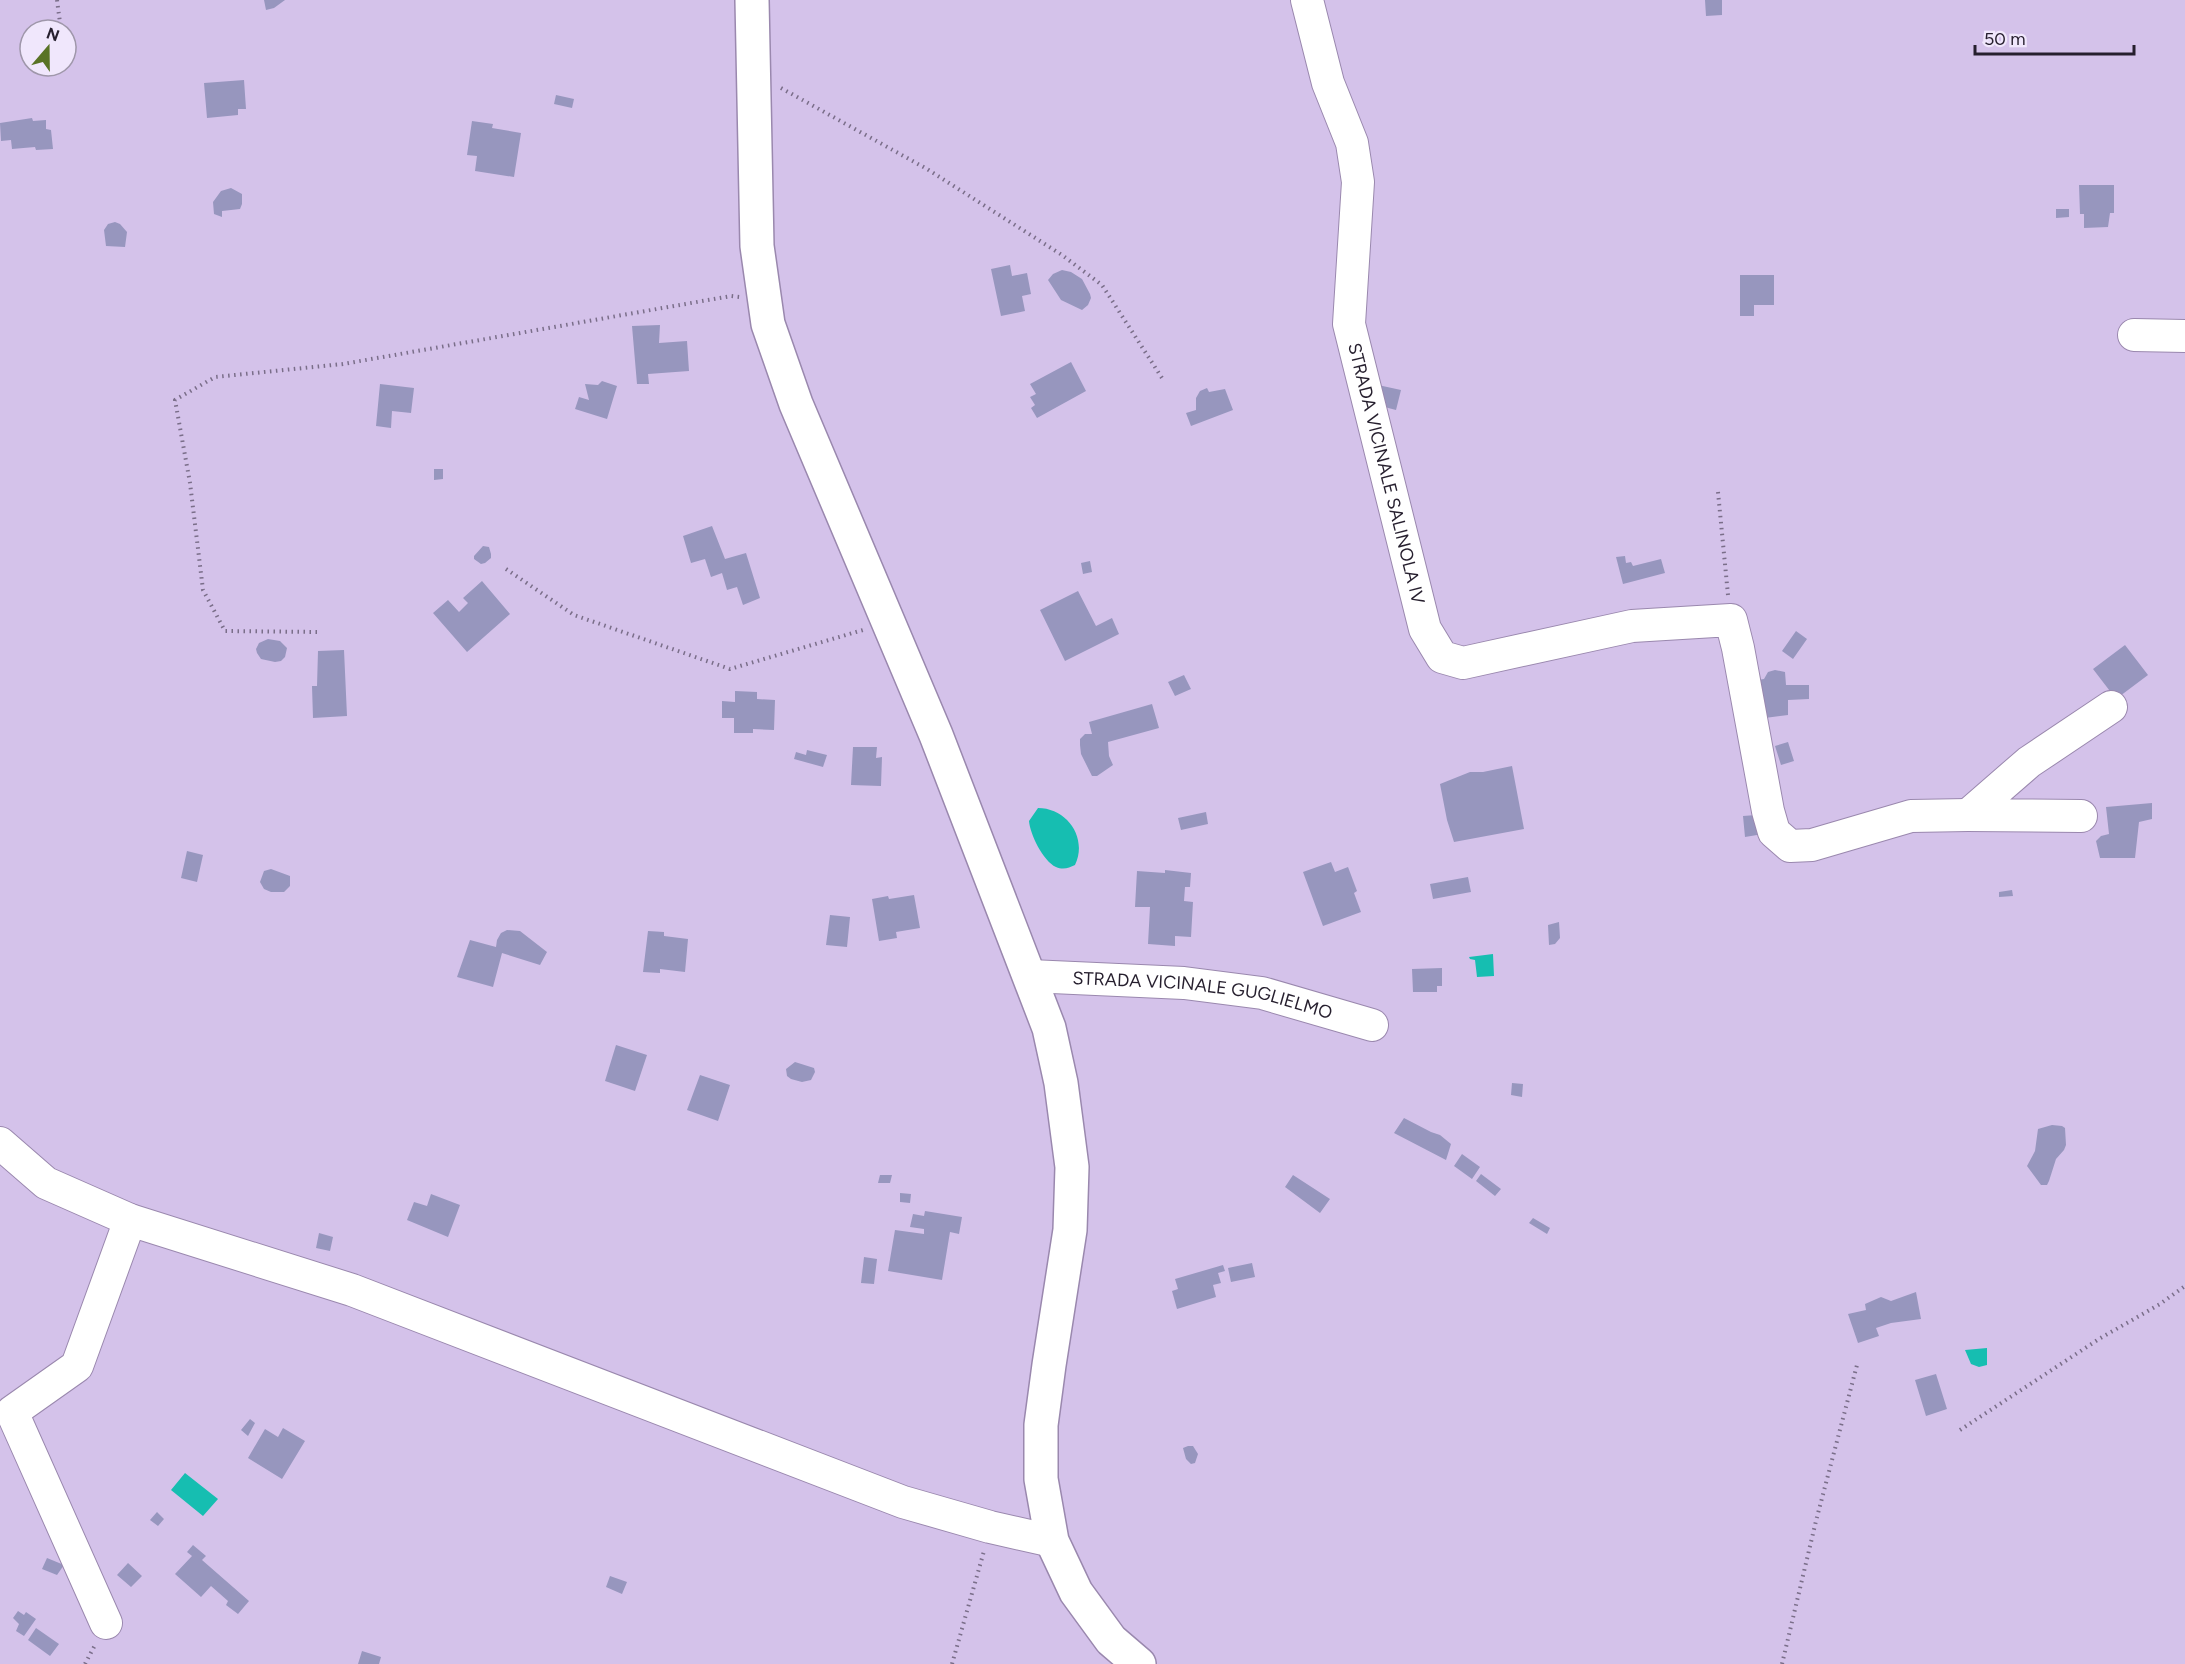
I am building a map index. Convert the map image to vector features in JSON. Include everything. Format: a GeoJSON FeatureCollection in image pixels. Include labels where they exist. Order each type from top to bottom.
{"type":"FeatureCollection","features":[{"type":"Feature","properties":{"kind":"main road"},"geometry":{"type":"LineString","coordinates":[[752,0],[757,246],[768,324],[796,404],[936,735],[1049,1028],[1059,1072],[1072,1167],[1070,1230],[1041,1425],[1041,1479],[1052,1541],[1076,1592],[1111,1640],[1139,1664]]}},
{"type":"Feature","properties":{"kind":"street","name":"STRADA VICINALE SALINOLA IV"},"geometry":{"type":"LineString","coordinates":[[1307,0],[1328,83],[1352,143],[1358,182],[1349,324],[1425,629],[1442,657],[1463,663],[1632,626],[1731,620]]}},
{"type":"Feature","properties":{"kind":"street"},"geometry":{"type":"LineString","coordinates":[[2134,335],[2185,336]]}},
{"type":"Feature","properties":{"kind":"street"},"geometry":{"type":"LineString","coordinates":[[1731,620],[1768,811],[1774,832],[1790,846],[1812,845],[1911,816],[2081,816]]}},
{"type":"Feature","properties":{"kind":"street"},"geometry":{"type":"LineString","coordinates":[[1968,815],[2029,762],[2111,707]]}},
{"type":"Feature","properties":{"kind":"street","name":"STRADA VICINALE GUGLIELMO"},"geometry":{"type":"LineString","coordinates":[[1030,976],[1184,982],[1262,993],[1372,1025]]}},
{"type":"Feature","properties":{"kind":"street"},"geometry":{"type":"LineString","coordinates":[[0,1143],[46,1183],[130,1220],[352,1290],[903,1502],[990,1527],[1052,1541]]}},
{"type":"Feature","properties":{"kind":"street"},"geometry":{"type":"LineString","coordinates":[[106,1623],[12,1412],[77,1366],[130,1220]]}},
{"type":"Feature","properties":{"kind":"path"},"geometry":{"type":"LineString","coordinates":[[57,0],[59,18]]}},
{"type":"Feature","properties":{"kind":"path"},"geometry":{"type":"LineString","coordinates":[[754,74],[927,169],[1062,255],[1102,285],[1162,378]]}},
{"type":"Feature","properties":{"kind":"path"},"geometry":{"type":"LineString","coordinates":[[316,632],[225,631],[203,590],[190,483],[175,400],[215,377],[343,364],[731,296],[765,300]]}},
{"type":"Feature","properties":{"kind":"path"},"geometry":{"type":"LineString","coordinates":[[1718,492],[1731,620]]}},
{"type":"Feature","properties":{"kind":"path"},"geometry":{"type":"LineString","coordinates":[[506,569],[574,615],[730,669],[890,622]]}},
{"type":"Feature","properties":{"kind":"path"},"geometry":{"type":"LineString","coordinates":[[1960,1430],[2099,1339],[2185,1287]]}},
{"type":"Feature","properties":{"kind":"path"},"geometry":{"type":"LineString","coordinates":[[1782,1664],[1816,1521],[1857,1365]]}},
{"type":"Feature","properties":{"kind":"path"},"geometry":{"type":"LineString","coordinates":[[952,1664],[990,1527]]}},
{"type":"Feature","properties":{"kind":"shaded area"},"geometry":{"type":"Polygon","coordinates":[[[1038,808],[1058,813],[1072,826],[1079,845],[1075,865],[1066,868],[1056,867],[1042,853],[1029,821],[1038,808]]]}},
{"type":"Feature","properties":{"kind":"shaded area"},"geometry":{"type":"Polygon","coordinates":[[[1493,954],[1494,976],[1477,977],[1475,960],[1469,957],[1493,954]]]}},
{"type":"Feature","properties":{"kind":"shaded area"},"geometry":{"type":"Polygon","coordinates":[[[1987,1348],[1987,1365],[1979,1367],[1971,1364],[1965,1350],[1987,1348]]]}},
{"type":"Feature","properties":{"kind":"shaded area"},"geometry":{"type":"Polygon","coordinates":[[[185,1473],[218,1499],[203,1516],[171,1490],[185,1473]]]}},
{"type":"Feature","properties":{"kind":"building"},"geometry":{"type":"Polygon","coordinates":[[[264,0],[285,0],[274,8],[266,10],[264,0]]]}},
{"type":"Feature","properties":{"kind":"building"},"geometry":{"type":"Polygon","coordinates":[[[1705,0],[1722,0],[1722,15],[1706,16],[1705,0]]]}},
{"type":"Feature","properties":{"kind":"building"},"geometry":{"type":"Polygon","coordinates":[[[244,80],[246,109],[238,109],[238,115],[207,118],[204,83],[244,80]]]}},
{"type":"Feature","properties":{"kind":"building"},"geometry":{"type":"Polygon","coordinates":[[[556,95],[574,99],[572,108],[554,104],[556,95]]]}},
{"type":"Feature","properties":{"kind":"building"},"geometry":{"type":"Polygon","coordinates":[[[32,118],[33,121],[46,120],[46,129],[51,130],[53,149],[36,150],[35,147],[12,149],[11,140],[1,141],[0,123],[32,118]]]}},
{"type":"Feature","properties":{"kind":"building"},"geometry":{"type":"Polygon","coordinates":[[[472,121],[493,124],[492,128],[521,133],[514,177],[475,171],[477,156],[467,155],[472,121]]]}},
{"type":"Feature","properties":{"kind":"building"},"geometry":{"type":"Polygon","coordinates":[[[2079,185],[2114,185],[2114,213],[2110,213],[2108,227],[2084,228],[2084,214],[2080,214],[2079,185]]]}},
{"type":"Feature","properties":{"kind":"building"},"geometry":{"type":"Polygon","coordinates":[[[231,188],[242,194],[240,209],[222,211],[222,217],[214,214],[213,202],[221,191],[231,188]]]}},
{"type":"Feature","properties":{"kind":"building"},"geometry":{"type":"Polygon","coordinates":[[[2056,209],[2069,209],[2069,217],[2056,218],[2056,209]]]}},
{"type":"Feature","properties":{"kind":"building"},"geometry":{"type":"Polygon","coordinates":[[[115,222],[127,232],[125,247],[106,246],[104,230],[108,224],[115,222]]]}},
{"type":"Feature","properties":{"kind":"building"},"geometry":{"type":"Polygon","coordinates":[[[1010,265],[1012,276],[1027,273],[1031,294],[1022,296],[1025,311],[1001,316],[991,269],[1010,265]]]}},
{"type":"Feature","properties":{"kind":"building"},"geometry":{"type":"Polygon","coordinates":[[[1062,270],[1071,272],[1082,279],[1090,294],[1088,305],[1082,310],[1061,300],[1048,280],[1053,274],[1062,270]]]}},
{"type":"Feature","properties":{"kind":"building"},"geometry":{"type":"Polygon","coordinates":[[[1740,275],[1774,275],[1774,305],[1754,305],[1754,316],[1740,316],[1740,275]]]}},
{"type":"Feature","properties":{"kind":"building"},"geometry":{"type":"Polygon","coordinates":[[[660,325],[659,343],[687,341],[689,371],[648,374],[649,384],[637,384],[632,326],[660,325]]]}},
{"type":"Feature","properties":{"kind":"building"},"geometry":{"type":"Polygon","coordinates":[[[1071,362],[1086,391],[1037,418],[1031,408],[1035,405],[1030,397],[1036,394],[1030,384],[1071,362]]]}},
{"type":"Feature","properties":{"kind":"building"},"geometry":{"type":"Polygon","coordinates":[[[602,381],[617,386],[607,419],[575,409],[579,397],[589,400],[585,384],[598,385],[602,381]]]}},
{"type":"Feature","properties":{"kind":"building"},"geometry":{"type":"Polygon","coordinates":[[[380,384],[414,388],[411,413],[392,411],[391,428],[376,426],[380,384]]]}},
{"type":"Feature","properties":{"kind":"building"},"geometry":{"type":"Polygon","coordinates":[[[1378,385],[1401,390],[1396,410],[1373,404],[1378,385]]]}},
{"type":"Feature","properties":{"kind":"building"},"geometry":{"type":"Polygon","coordinates":[[[1207,388],[1209,392],[1225,389],[1233,410],[1191,426],[1186,413],[1196,410],[1196,398],[1200,391],[1207,388]]]}},
{"type":"Feature","properties":{"kind":"building"},"geometry":{"type":"Polygon","coordinates":[[[434,469],[443,469],[443,479],[434,480],[434,469]]]}},
{"type":"Feature","properties":{"kind":"building"},"geometry":{"type":"Polygon","coordinates":[[[712,526],[725,559],[746,553],[760,598],[743,605],[737,587],[727,590],[722,573],[711,577],[705,559],[691,563],[683,536],[712,526]]]}},
{"type":"Feature","properties":{"kind":"building"},"geometry":{"type":"Polygon","coordinates":[[[483,546],[489,547],[491,558],[481,564],[474,559],[474,556],[483,546]]]}},
{"type":"Feature","properties":{"kind":"building"},"geometry":{"type":"Polygon","coordinates":[[[1625,556],[1626,563],[1631,562],[1633,566],[1661,559],[1665,573],[1623,584],[1616,557],[1625,556]]]}},
{"type":"Feature","properties":{"kind":"building"},"geometry":{"type":"Polygon","coordinates":[[[1090,561],[1092,572],[1083,574],[1081,563],[1090,561]]]}},
{"type":"Feature","properties":{"kind":"building"},"geometry":{"type":"Polygon","coordinates":[[[482,581],[510,614],[467,652],[433,613],[448,600],[459,612],[468,603],[463,598],[482,581]]]}},
{"type":"Feature","properties":{"kind":"building"},"geometry":{"type":"Polygon","coordinates":[[[1078,591],[1096,626],[1112,618],[1119,634],[1065,661],[1040,610],[1078,591]]]}},
{"type":"Feature","properties":{"kind":"building"},"geometry":{"type":"Polygon","coordinates":[[[1796,631],[1807,639],[1793,659],[1782,651],[1796,631]]]}},
{"type":"Feature","properties":{"kind":"building"},"geometry":{"type":"Polygon","coordinates":[[[268,639],[280,641],[287,648],[285,657],[281,661],[261,659],[257,653],[259,643],[268,639]]]}},
{"type":"Feature","properties":{"kind":"building"},"geometry":{"type":"Polygon","coordinates":[[[2125,645],[2148,675],[2116,699],[2093,669],[2125,645]]]}},
{"type":"Feature","properties":{"kind":"building"},"geometry":{"type":"Polygon","coordinates":[[[344,650],[347,716],[313,718],[312,686],[317,686],[318,651],[344,650]]]}},
{"type":"Feature","properties":{"kind":"building"},"geometry":{"type":"Polygon","coordinates":[[[1775,670],[1785,672],[1786,685],[1809,685],[1809,699],[1788,700],[1788,715],[1757,719],[1751,681],[1764,679],[1768,672],[1775,670]]]}},
{"type":"Feature","properties":{"kind":"building"},"geometry":{"type":"Polygon","coordinates":[[[1184,675],[1191,689],[1175,696],[1168,682],[1184,675]]]}},
{"type":"Feature","properties":{"kind":"building"},"geometry":{"type":"Polygon","coordinates":[[[735,691],[757,692],[757,699],[775,700],[774,730],[753,729],[753,733],[734,733],[734,718],[722,718],[722,701],[735,702],[735,691]]]}},
{"type":"Feature","properties":{"kind":"building"},"geometry":{"type":"Polygon","coordinates":[[[1152,704],[1159,728],[1108,742],[1109,756],[1113,765],[1097,776],[1092,776],[1081,754],[1080,745],[1080,739],[1085,734],[1092,734],[1089,722],[1152,704]]]}},
{"type":"Feature","properties":{"kind":"building"},"geometry":{"type":"Polygon","coordinates":[[[1788,742],[1794,761],[1781,765],[1775,746],[1788,742]]]}},
{"type":"Feature","properties":{"kind":"building"},"geometry":{"type":"Polygon","coordinates":[[[853,747],[877,747],[876,758],[882,757],[881,786],[851,785],[853,747]]]}},
{"type":"Feature","properties":{"kind":"building"},"geometry":{"type":"Polygon","coordinates":[[[807,750],[827,755],[823,767],[794,759],[796,752],[806,755],[807,750]]]}},
{"type":"Feature","properties":{"kind":"building"},"geometry":{"type":"Polygon","coordinates":[[[1512,766],[1524,829],[1454,842],[1440,784],[1470,772],[1483,772],[1512,766]]]}},
{"type":"Feature","properties":{"kind":"building"},"geometry":{"type":"Polygon","coordinates":[[[2152,803],[2152,819],[2139,822],[2135,858],[2100,858],[2096,841],[2101,836],[2109,834],[2106,807],[2152,803]]]}},
{"type":"Feature","properties":{"kind":"building"},"geometry":{"type":"Polygon","coordinates":[[[1206,812],[1208,824],[1181,830],[1178,818],[1206,812]]]}},
{"type":"Feature","properties":{"kind":"building"},"geometry":{"type":"Polygon","coordinates":[[[1756,815],[1757,835],[1745,837],[1743,816],[1756,815]]]}},
{"type":"Feature","properties":{"kind":"building"},"geometry":{"type":"Polygon","coordinates":[[[187,851],[203,855],[197,882],[181,878],[187,851]]]}},
{"type":"Feature","properties":{"kind":"building"},"geometry":{"type":"Polygon","coordinates":[[[1331,862],[1335,872],[1348,867],[1357,891],[1354,893],[1361,912],[1323,926],[1303,872],[1331,862]]]}},
{"type":"Feature","properties":{"kind":"building"},"geometry":{"type":"Polygon","coordinates":[[[271,869],[290,876],[290,886],[284,892],[271,892],[264,889],[260,882],[264,871],[271,869]]]}},
{"type":"Feature","properties":{"kind":"building"},"geometry":{"type":"Polygon","coordinates":[[[1165,870],[1191,873],[1190,887],[1185,887],[1184,901],[1193,902],[1191,937],[1175,936],[1175,946],[1148,944],[1150,907],[1135,907],[1137,871],[1165,873],[1165,870]]]}},
{"type":"Feature","properties":{"kind":"building"},"geometry":{"type":"Polygon","coordinates":[[[1468,877],[1471,892],[1433,899],[1430,884],[1468,877]]]}},
{"type":"Feature","properties":{"kind":"building"},"geometry":{"type":"Polygon","coordinates":[[[2012,890],[2013,896],[1999,897],[1999,892],[2012,890]]]}},
{"type":"Feature","properties":{"kind":"building"},"geometry":{"type":"Polygon","coordinates":[[[914,895],[920,928],[896,932],[897,938],[879,941],[872,899],[914,895]]]}},
{"type":"Feature","properties":{"kind":"building"},"geometry":{"type":"Polygon","coordinates":[[[830,915],[850,917],[847,947],[826,945],[830,915]]]}},
{"type":"Feature","properties":{"kind":"building"},"geometry":{"type":"Polygon","coordinates":[[[1559,922],[1560,938],[1555,944],[1549,945],[1548,925],[1559,922]]]}},
{"type":"Feature","properties":{"kind":"building"},"geometry":{"type":"Polygon","coordinates":[[[507,930],[520,931],[547,952],[540,965],[502,953],[493,987],[457,977],[470,940],[496,947],[501,933],[507,930]]]}},
{"type":"Feature","properties":{"kind":"building"},"geometry":{"type":"Polygon","coordinates":[[[648,931],[664,932],[664,936],[688,939],[685,972],[660,969],[660,973],[643,972],[648,931]]]}},
{"type":"Feature","properties":{"kind":"building"},"geometry":{"type":"Polygon","coordinates":[[[1442,968],[1442,986],[1437,986],[1437,992],[1413,992],[1412,969],[1442,968]]]}},
{"type":"Feature","properties":{"kind":"building"},"geometry":{"type":"Polygon","coordinates":[[[616,1045],[647,1055],[635,1091],[605,1081],[616,1045]]]}},
{"type":"Feature","properties":{"kind":"building"},"geometry":{"type":"Polygon","coordinates":[[[795,1062],[814,1068],[815,1072],[811,1080],[802,1082],[787,1076],[786,1069],[795,1062]]]}},
{"type":"Feature","properties":{"kind":"building"},"geometry":{"type":"Polygon","coordinates":[[[700,1075],[730,1085],[718,1121],[687,1110],[700,1075]]]}},
{"type":"Feature","properties":{"kind":"building"},"geometry":{"type":"Polygon","coordinates":[[[1512,1083],[1523,1084],[1522,1097],[1511,1095],[1512,1083]]]}},
{"type":"Feature","properties":{"kind":"building"},"geometry":{"type":"Polygon","coordinates":[[[1404,1118],[1440,1135],[1451,1144],[1446,1160],[1394,1133],[1404,1118]]]}},
{"type":"Feature","properties":{"kind":"building"},"geometry":{"type":"Polygon","coordinates":[[[2052,1125],[2065,1128],[2066,1145],[2056,1159],[2047,1185],[2041,1185],[2027,1166],[2035,1151],[2038,1129],[2052,1125]]]}},
{"type":"Feature","properties":{"kind":"building"},"geometry":{"type":"Polygon","coordinates":[[[1462,1154],[1480,1167],[1472,1179],[1454,1166],[1462,1154]]]}},
{"type":"Feature","properties":{"kind":"building"},"geometry":{"type":"Polygon","coordinates":[[[1481,1174],[1501,1189],[1495,1196],[1476,1181],[1481,1174]]]}},
{"type":"Feature","properties":{"kind":"building"},"geometry":{"type":"Polygon","coordinates":[[[880,1175],[892,1175],[890,1183],[878,1183],[880,1175]]]}},
{"type":"Feature","properties":{"kind":"building"},"geometry":{"type":"Polygon","coordinates":[[[1293,1175],[1330,1199],[1320,1213],[1285,1187],[1293,1175]]]}},
{"type":"Feature","properties":{"kind":"building"},"geometry":{"type":"Polygon","coordinates":[[[900,1193],[911,1194],[910,1203],[900,1202],[900,1193]]]}},
{"type":"Feature","properties":{"kind":"building"},"geometry":{"type":"Polygon","coordinates":[[[431,1194],[460,1205],[448,1237],[407,1220],[414,1202],[427,1206],[431,1194]]]}},
{"type":"Feature","properties":{"kind":"building"},"geometry":{"type":"Polygon","coordinates":[[[925,1211],[962,1217],[959,1234],[950,1232],[942,1280],[888,1271],[895,1230],[924,1234],[924,1229],[910,1227],[913,1214],[924,1216],[925,1211]]]}},
{"type":"Feature","properties":{"kind":"building"},"geometry":{"type":"Polygon","coordinates":[[[1533,1218],[1550,1228],[1547,1234],[1529,1223],[1533,1218]]]}},
{"type":"Feature","properties":{"kind":"building"},"geometry":{"type":"Polygon","coordinates":[[[319,1233],[333,1237],[330,1251],[316,1248],[319,1233]]]}},
{"type":"Feature","properties":{"kind":"building"},"geometry":{"type":"Polygon","coordinates":[[[864,1257],[877,1259],[874,1284],[861,1283],[864,1257]]]}},
{"type":"Feature","properties":{"kind":"building"},"geometry":{"type":"Polygon","coordinates":[[[1252,1263],[1255,1277],[1231,1282],[1228,1268],[1252,1263]]]}},
{"type":"Feature","properties":{"kind":"building"},"geometry":{"type":"Polygon","coordinates":[[[1223,1265],[1225,1271],[1218,1273],[1221,1283],[1213,1285],[1216,1297],[1177,1309],[1172,1291],[1178,1289],[1175,1279],[1223,1265]]]}},
{"type":"Feature","properties":{"kind":"building"},"geometry":{"type":"Polygon","coordinates":[[[1916,1292],[1921,1319],[1891,1323],[1876,1328],[1879,1336],[1858,1343],[1848,1314],[1866,1310],[1865,1304],[1881,1297],[1891,1301],[1916,1292]]]}},
{"type":"Feature","properties":{"kind":"building"},"geometry":{"type":"Polygon","coordinates":[[[1936,1374],[1947,1409],[1926,1416],[1915,1380],[1936,1374]]]}},
{"type":"Feature","properties":{"kind":"building"},"geometry":{"type":"Polygon","coordinates":[[[250,1419],[255,1423],[248,1436],[241,1430],[250,1419]]]}},
{"type":"Feature","properties":{"kind":"building"},"geometry":{"type":"Polygon","coordinates":[[[283,1428],[305,1441],[282,1479],[248,1458],[265,1429],[278,1437],[283,1428]]]}},
{"type":"Feature","properties":{"kind":"building"},"geometry":{"type":"Polygon","coordinates":[[[1193,1446],[1198,1454],[1195,1463],[1191,1464],[1186,1459],[1183,1448],[1193,1446]]]}},
{"type":"Feature","properties":{"kind":"building"},"geometry":{"type":"Polygon","coordinates":[[[157,1512],[164,1519],[158,1526],[150,1520],[157,1512]]]}},
{"type":"Feature","properties":{"kind":"building"},"geometry":{"type":"Polygon","coordinates":[[[193,1545],[206,1556],[202,1560],[249,1601],[238,1614],[226,1605],[228,1601],[211,1586],[201,1597],[175,1574],[192,1556],[187,1552],[193,1545]]]}},
{"type":"Feature","properties":{"kind":"building"},"geometry":{"type":"Polygon","coordinates":[[[47,1558],[64,1565],[57,1575],[42,1569],[47,1558]]]}},
{"type":"Feature","properties":{"kind":"building"},"geometry":{"type":"Polygon","coordinates":[[[128,1563],[142,1576],[131,1587],[117,1575],[128,1563]]]}},
{"type":"Feature","properties":{"kind":"building"},"geometry":{"type":"Polygon","coordinates":[[[610,1576],[627,1582],[622,1594],[606,1587],[610,1576]]]}},
{"type":"Feature","properties":{"kind":"building"},"geometry":{"type":"Polygon","coordinates":[[[18,1611],[24,1615],[26,1612],[36,1619],[24,1636],[16,1631],[19,1624],[13,1618],[18,1611]]]}},
{"type":"Feature","properties":{"kind":"building"},"geometry":{"type":"Polygon","coordinates":[[[36,1628],[59,1644],[50,1656],[28,1640],[36,1628]]]}},
{"type":"Feature","properties":{"kind":"building"},"geometry":{"type":"Polygon","coordinates":[[[362,1651],[381,1657],[379,1664],[358,1664],[362,1651]]]}}]}
